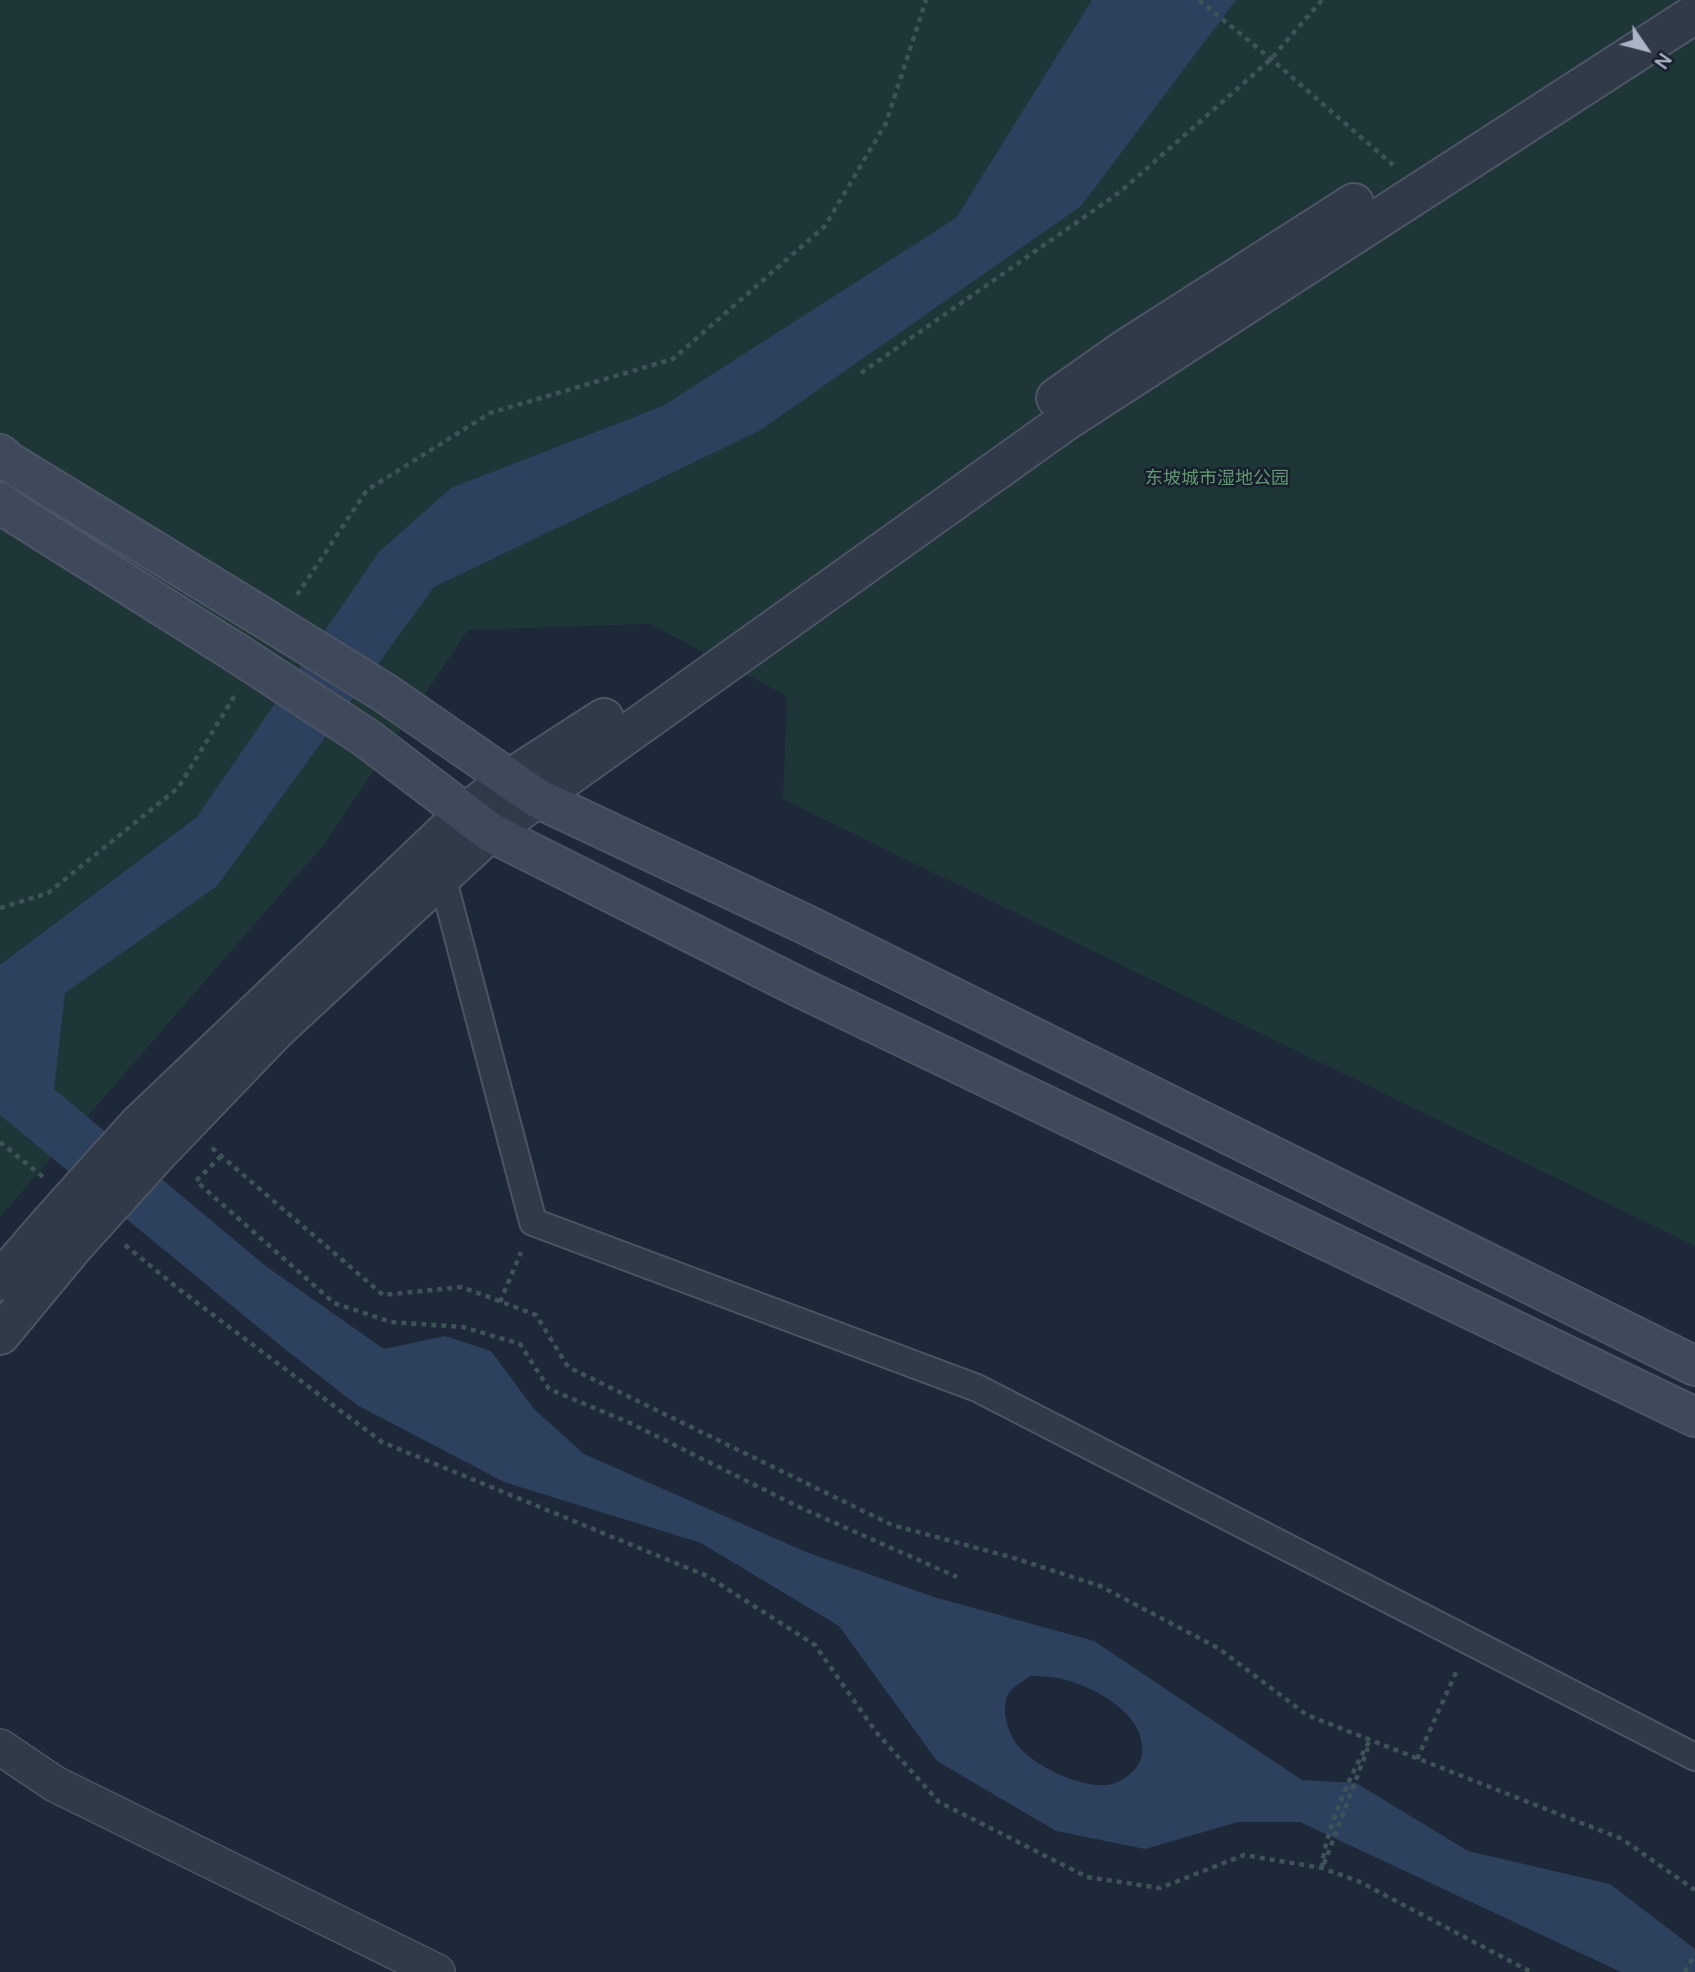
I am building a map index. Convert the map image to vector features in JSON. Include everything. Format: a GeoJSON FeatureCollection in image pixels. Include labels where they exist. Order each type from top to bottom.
{"type":"FeatureCollection","features":[{"type":"Feature","properties":{"kind":"main road"},"geometry":{"type":"LineString","coordinates":[[0,454],[9,462],[279,609],[385,693],[523,789],[821,933],[1695,1366]]}},
{"type":"Feature","properties":{"kind":"main road"},"geometry":{"type":"LineString","coordinates":[[0,502],[365,737],[477,823],[799,987],[1695,1417]]}},
{"type":"Feature","properties":{"kind":"street"},"geometry":{"type":"LineString","coordinates":[[523,789],[574,740],[1124,350],[1671,0]]}},
{"type":"Feature","properties":{"kind":"street"},"geometry":{"type":"LineString","coordinates":[[160,1134],[477,823],[523,789],[1067,420],[1695,13]]}},
{"type":"Feature","properties":{"kind":"street"},"geometry":{"type":"LineString","coordinates":[[0,1281],[59,1218],[160,1134],[442,876],[477,823]]}},
{"type":"Feature","properties":{"kind":"street"},"geometry":{"type":"LineString","coordinates":[[442,876],[533,1222],[977,1388],[1695,1757]]}},
{"type":"Feature","properties":{"kind":"street"},"geometry":{"type":"LineString","coordinates":[[0,1335],[59,1218]]}},
{"type":"Feature","properties":{"kind":"street"},"geometry":{"type":"LineString","coordinates":[[0,1747],[55,1784],[437,1972]]}},
{"type":"Feature","properties":{"kind":"path"},"geometry":{"type":"LineString","coordinates":[[279,609],[367,491],[490,413],[673,359],[825,226],[886,123],[926,0]]}},
{"type":"Feature","properties":{"kind":"path"},"geometry":{"type":"LineString","coordinates":[[1199,0],[1402,172]]}},
{"type":"Feature","properties":{"kind":"path"},"geometry":{"type":"LineString","coordinates":[[861,373],[1120,192],[1271,59],[1322,0]]}},
{"type":"Feature","properties":{"kind":"path"},"geometry":{"type":"LineString","coordinates":[[0,908],[48,893],[178,788],[236,693]]}},
{"type":"Feature","properties":{"kind":"path"},"geometry":{"type":"LineString","coordinates":[[160,1134],[221,1156],[383,1295],[462,1287],[536,1315],[568,1367],[892,1525],[1014,1558],[1100,1586],[1218,1648],[1307,1715],[1622,1839],[1695,1890]]}},
{"type":"Feature","properties":{"kind":"path"},"geometry":{"type":"LineString","coordinates":[[0,1142],[59,1218]]}},
{"type":"Feature","properties":{"kind":"path"},"geometry":{"type":"LineString","coordinates":[[221,1156],[196,1181],[334,1303],[391,1322],[463,1327],[520,1344],[549,1389],[629,1423],[799,1507],[957,1577]]}},
{"type":"Feature","properties":{"kind":"path"},"geometry":{"type":"LineString","coordinates":[[500,1302],[533,1222]]}},
{"type":"Feature","properties":{"kind":"path"},"geometry":{"type":"LineString","coordinates":[[116,1238],[180,1290],[382,1442],[707,1576],[815,1645],[876,1732],[939,1802],[1087,1877],[1160,1888],[1244,1855],[1322,1868],[1358,1881],[1531,1972]]}},
{"type":"Feature","properties":{"kind":"path"},"geometry":{"type":"LineString","coordinates":[[1417,1759],[1470,1642]]}},
{"type":"Feature","properties":{"kind":"path"},"geometry":{"type":"LineString","coordinates":[[1322,1868],[1323,1852],[1370,1740]]}},
{"type":"Feature","properties":{"kind":"path"},"geometry":{"type":"LineString","coordinates":[[1322,1868],[1360,1765]]}},
{"type":"Feature","properties":{"kind":"path"},"geometry":{"type":"LineString","coordinates":[[1685,1972],[1695,1954]]}},
{"type":"Feature","properties":{"kind":"green space","name":"东坡城市湿地公园"},"geometry":{"type":"Polygon","coordinates":[[[0,0],[1695,0],[1695,1246],[783,799],[787,696],[650,624],[468,630],[325,843],[0,1217],[0,0]]]}},
{"type":"Feature","properties":{"kind":"water"},"geometry":{"type":"Polygon","coordinates":[[[1092,0],[1236,0],[1081,206],[759,431],[434,587],[217,886],[65,993],[54,1089],[267,1267],[384,1349],[445,1336],[491,1351],[534,1409],[584,1454],[806,1552],[934,1597],[1094,1641],[1302,1780],[1356,1783],[1468,1851],[1610,1884],[1695,1949],[1695,1972],[1621,1972],[1300,1822],[1238,1822],[1145,1849],[1056,1831],[937,1761],[839,1626],[701,1543],[504,1482],[357,1405],[281,1346],[0,1115],[0,965],[197,817],[379,552],[451,488],[663,406],[956,218],[1092,0]],[[1030,1676],[1009,1693],[1005,1703],[1009,1730],[1015,1742],[1027,1755],[1050,1770],[1092,1784],[1115,1783],[1133,1771],[1141,1758],[1141,1739],[1136,1726],[1116,1704],[1075,1683],[1058,1678],[1030,1676]]]}}]}
